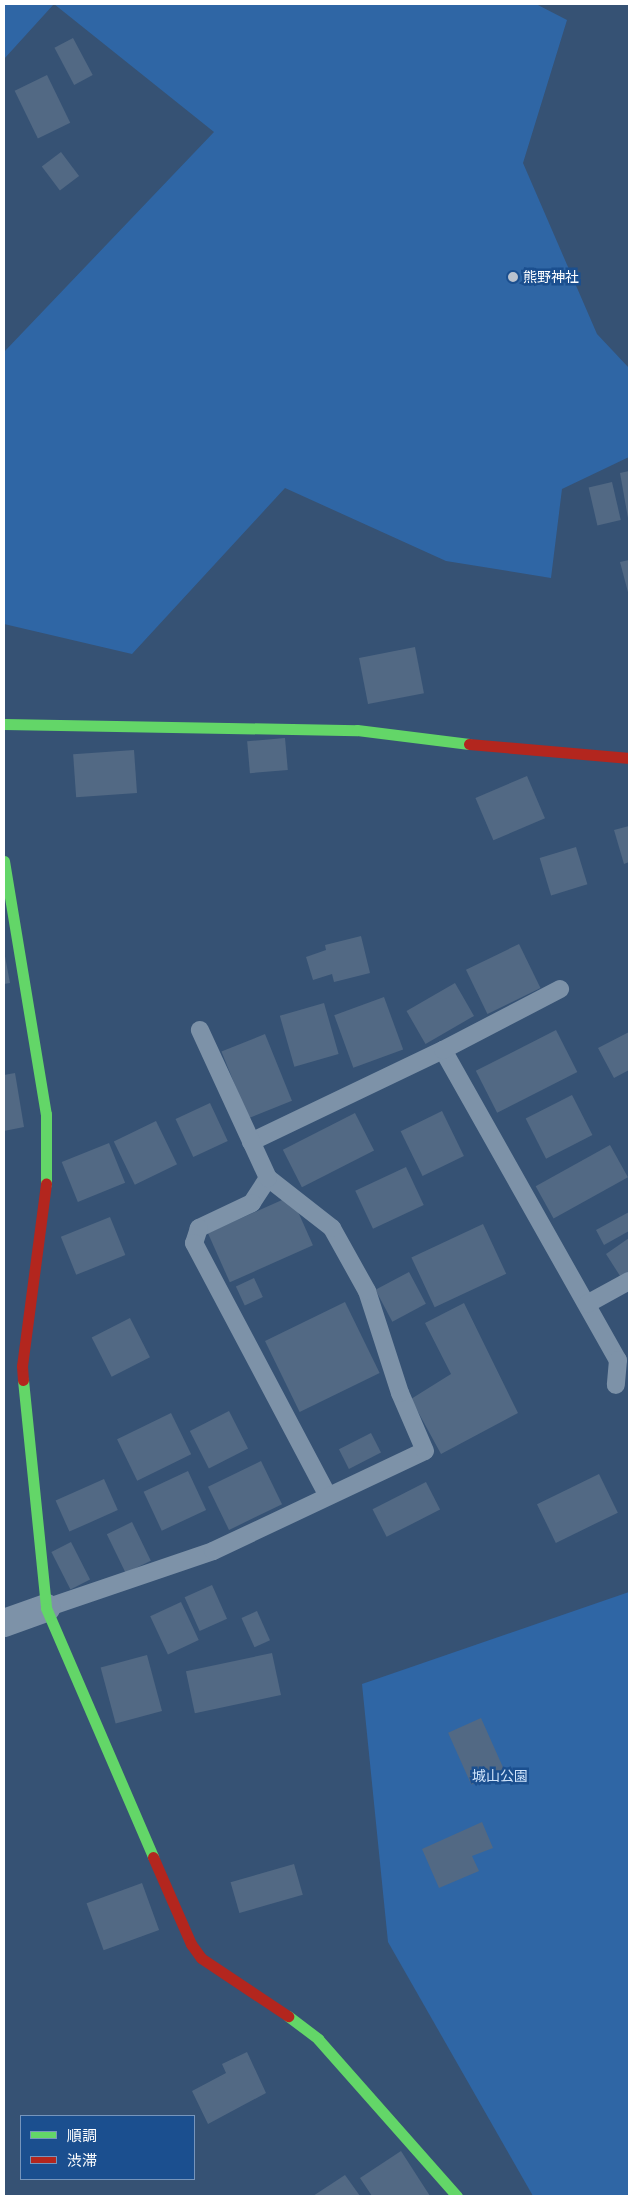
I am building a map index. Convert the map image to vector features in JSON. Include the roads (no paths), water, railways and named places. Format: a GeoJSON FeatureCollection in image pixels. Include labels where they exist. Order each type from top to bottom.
{"type":"FeatureCollection","features":[{"type":"Feature","properties":{"kind":"street"},"geometry":{"type":"LineString","coordinates":[[4,724],[357,730],[482,746],[629,758]]}},
{"type":"Feature","properties":{"kind":"street"},"geometry":{"type":"LineString","coordinates":[[4,861],[12,895],[46,1114],[46,1184],[22,1366],[46,1608],[192,1944],[201,1958],[277,2007],[318,2039],[457,2196]]}},
{"type":"Feature","properties":{"kind":"street"},"geometry":{"type":"LineString","coordinates":[[4,1623],[46,1608]]}},
{"type":"Feature","properties":{"kind":"lane"},"geometry":{"type":"LineString","coordinates":[[252,1142],[444,1050],[560,989]]}},
{"type":"Feature","properties":{"kind":"lane"},"geometry":{"type":"LineString","coordinates":[[46,1608],[213,1551],[425,1451],[400,1393],[366,1291],[332,1228],[268,1178],[200,1030]]}},
{"type":"Feature","properties":{"kind":"lane"},"geometry":{"type":"LineString","coordinates":[[444,1050],[618,1360],[616,1385]]}},
{"type":"Feature","properties":{"kind":"lane"},"geometry":{"type":"LineString","coordinates":[[268,1178],[252,1203],[199,1228],[194,1243],[328,1496]]}},
{"type":"Feature","properties":{"kind":"lane"},"geometry":{"type":"LineString","coordinates":[[588,1304],[629,1282]]}},
{"type":"Feature","properties":{"kind":"place","name":"熊野神社"},"geometry":{"type":"Point","coordinates":[513,277]}},
{"type":"Feature","properties":{"kind":"park label","name":"城山公園"},"geometry":{"type":"Point","coordinates":[500,1776]}}]}
